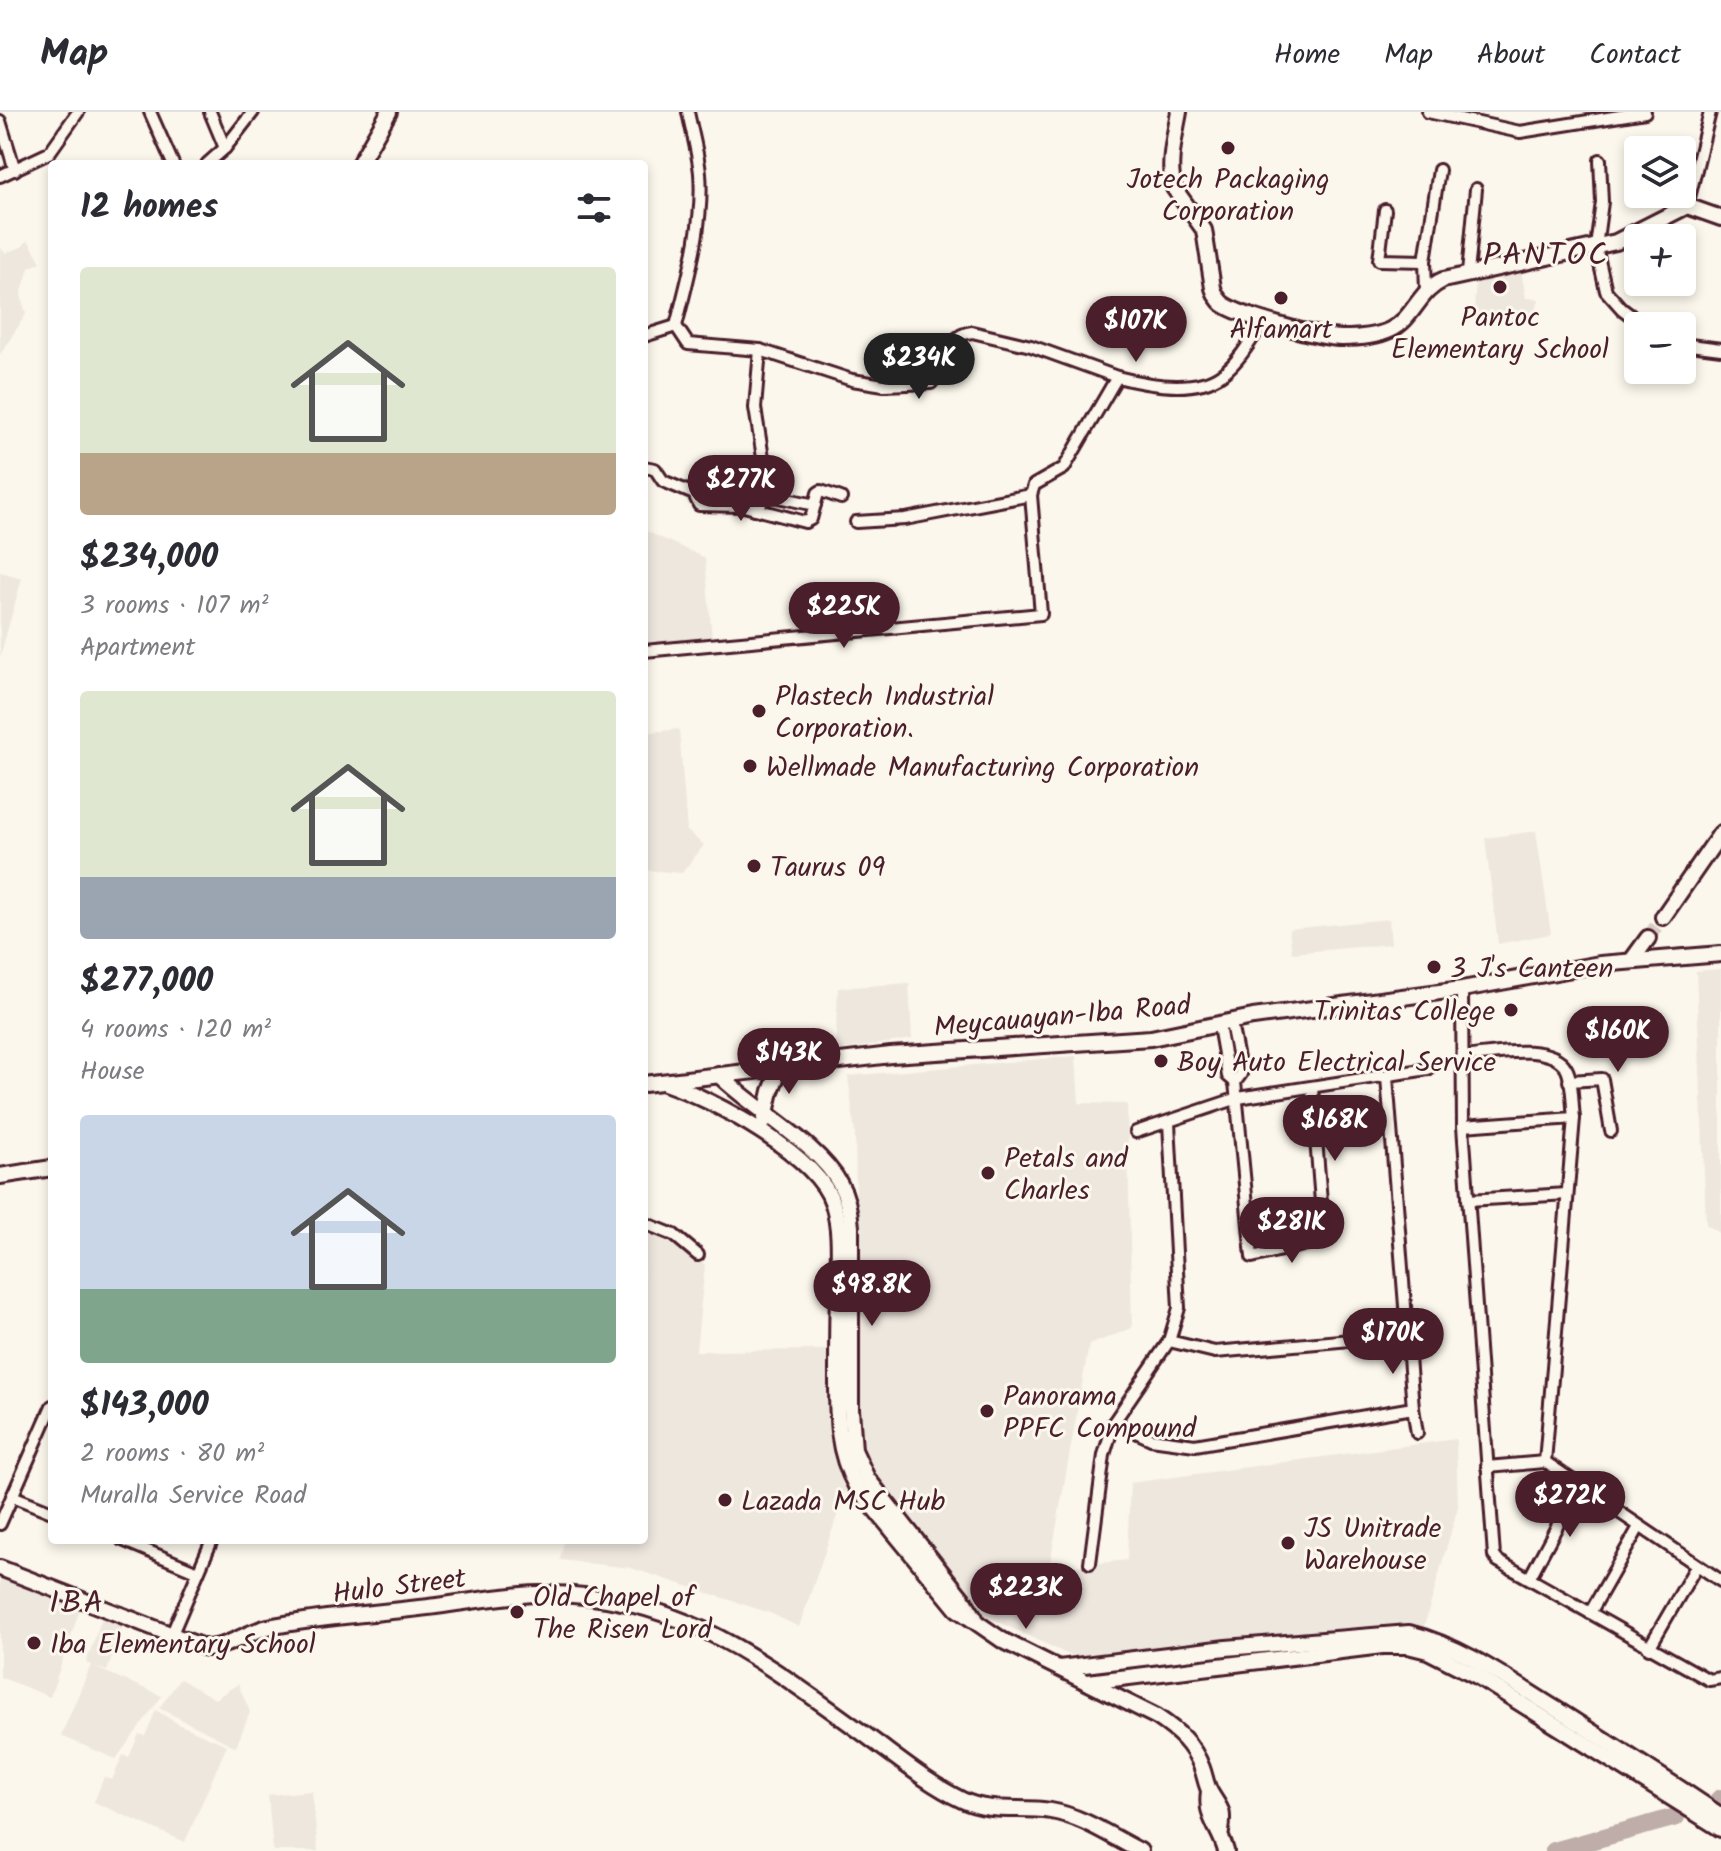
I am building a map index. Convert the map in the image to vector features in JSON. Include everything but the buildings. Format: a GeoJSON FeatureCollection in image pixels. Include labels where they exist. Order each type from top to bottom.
{"type":"FeatureCollection","features":[{"type":"Feature","properties":{"kind":"street"},"geometry":{"type":"LineString","coordinates":[[0,176],[49,153],[78,112]]}},
{"type":"Feature","properties":{"kind":"street"},"geometry":{"type":"LineString","coordinates":[[150,112],[171,160]]}},
{"type":"Feature","properties":{"kind":"street"},"geometry":{"type":"LineString","coordinates":[[210,112],[225,148]]}},
{"type":"Feature","properties":{"kind":"street"},"geometry":{"type":"LineString","coordinates":[[212,160],[253,112]]}},
{"type":"Feature","properties":{"kind":"street"},"geometry":{"type":"LineString","coordinates":[[361,160],[389,112]]}},
{"type":"Feature","properties":{"kind":"street"},"geometry":{"type":"LineString","coordinates":[[688,112],[700,174],[698,216],[676,326],[688,344],[760,350],[852,380],[884,385],[931,383],[953,340],[963,333],[972,332],[1031,346],[1147,385],[1204,383],[1226,371],[1265,319]]}},
{"type":"Feature","properties":{"kind":"street"},"geometry":{"type":"LineString","coordinates":[[1179,112],[1172,180],[1174,188],[1204,230],[1214,293],[1225,305],[1325,336],[1370,336],[1396,327],[1408,318],[1426,291],[1436,283],[1468,273],[1596,247],[1627,237],[1683,208]]}},
{"type":"Feature","properties":{"kind":"street"},"geometry":{"type":"LineString","coordinates":[[1428,112],[1453,114],[1520,132],[1572,117],[1645,112]]}},
{"type":"Feature","properties":{"kind":"street"},"geometry":{"type":"LineString","coordinates":[[1696,172],[1712,112],[1721,115]]}},
{"type":"Feature","properties":{"kind":"street"},"geometry":{"type":"LineString","coordinates":[[0,121],[15,170]]}},
{"type":"Feature","properties":{"kind":"street"},"geometry":{"type":"LineString","coordinates":[[1600,160],[1602,202],[1596,247],[1606,291],[1626,312]]}},
{"type":"Feature","properties":{"kind":"street"},"geometry":{"type":"LineString","coordinates":[[1426,291],[1425,261],[1439,170]]}},
{"type":"Feature","properties":{"kind":"street"},"geometry":{"type":"LineString","coordinates":[[1468,273],[1476,189]]}},
{"type":"Feature","properties":{"kind":"street"},"geometry":{"type":"LineString","coordinates":[[1693,208],[1721,218]]}},
{"type":"Feature","properties":{"kind":"street"},"geometry":{"type":"LineString","coordinates":[[1385,210],[1379,260],[1425,261]]}},
{"type":"Feature","properties":{"kind":"street"},"geometry":{"type":"LineString","coordinates":[[648,335],[676,326]]}},
{"type":"Feature","properties":{"kind":"street"},"geometry":{"type":"LineString","coordinates":[[1696,346],[1721,349]]}},
{"type":"Feature","properties":{"kind":"street"},"geometry":{"type":"LineString","coordinates":[[760,350],[755,408],[769,495]]}},
{"type":"Feature","properties":{"kind":"street"},"geometry":{"type":"LineString","coordinates":[[648,651],[1041,614],[1031,495],[1036,482],[1056,475],[1064,468],[1117,377]]}},
{"type":"Feature","properties":{"kind":"street"},"geometry":{"type":"LineString","coordinates":[[648,468],[655,469],[663,481],[694,494],[699,505],[744,506],[805,522],[811,519],[821,491],[841,498]]}},
{"type":"Feature","properties":{"kind":"street"},"geometry":{"type":"LineString","coordinates":[[769,495],[815,505]]}},
{"type":"Feature","properties":{"kind":"street"},"geometry":{"type":"LineString","coordinates":[[755,509],[769,495]]}},
{"type":"Feature","properties":{"kind":"street"},"geometry":{"type":"LineString","coordinates":[[856,522],[905,519],[1031,495]]}},
{"type":"Feature","properties":{"kind":"street"},"geometry":{"type":"LineString","coordinates":[[1663,917],[1721,833]]}},
{"type":"Feature","properties":{"kind":"street"},"geometry":{"type":"LineString","coordinates":[[1632,960],[1648,938]]}},
{"type":"Feature","properties":{"kind":"street","name":"Meycauayan-Iba Road"},"geometry":{"type":"LineString","coordinates":[[648,1084],[891,1055],[1151,1038],[1253,1017],[1462,989],[1535,974],[1632,960],[1721,954]]}},
{"type":"Feature","properties":{"kind":"street"},"geometry":{"type":"LineString","coordinates":[[1462,989],[1463,1126],[1494,1556],[1649,1648],[1709,1680],[1721,1678]]}},
{"type":"Feature","properties":{"kind":"street"},"geometry":{"type":"LineString","coordinates":[[1225,1024],[1237,1051],[1241,1074],[1235,1082]]}},
{"type":"Feature","properties":{"kind":"street"},"geometry":{"type":"LineString","coordinates":[[1225,1024],[1224,1053],[1228,1076],[1235,1082],[1238,1098],[1252,1257],[1324,1240],[1312,1088]]}},
{"type":"Feature","properties":{"kind":"street"},"geometry":{"type":"LineString","coordinates":[[1224,1053],[1237,1051]]}},
{"type":"Feature","properties":{"kind":"street"},"geometry":{"type":"LineString","coordinates":[[1462,1057],[1540,1051],[1558,1057],[1568,1070],[1574,1118],[1545,1462]]}},
{"type":"Feature","properties":{"kind":"street"},"geometry":{"type":"LineString","coordinates":[[762,1130],[771,1091],[781,1066]]}},
{"type":"Feature","properties":{"kind":"street"},"geometry":{"type":"LineString","coordinates":[[1136,1132],[1238,1098],[1428,1069]]}},
{"type":"Feature","properties":{"kind":"street"},"geometry":{"type":"LineString","coordinates":[[719,1075],[830,1169],[846,1197],[852,1240],[852,1435],[859,1464],[977,1622]]}},
{"type":"Feature","properties":{"kind":"street"},"geometry":{"type":"LineString","coordinates":[[1387,1077],[1417,1433]]}},
{"type":"Feature","properties":{"kind":"street"},"geometry":{"type":"LineString","coordinates":[[1569,1081],[1602,1079],[1611,1131]]}},
{"type":"Feature","properties":{"kind":"street"},"geometry":{"type":"LineString","coordinates":[[660,1082],[681,1089],[762,1130],[819,1178],[833,1202],[839,1249],[838,1435],[848,1472],[906,1549],[957,1609],[1002,1640],[1157,1717],[1187,1740],[1197,1756],[1209,1791],[1219,1803],[1226,1851]]}},
{"type":"Feature","properties":{"kind":"street"},"geometry":{"type":"LineString","coordinates":[[1463,1126],[1574,1118]]}},
{"type":"Feature","properties":{"kind":"street"},"geometry":{"type":"LineString","coordinates":[[1090,1563],[1104,1455],[1114,1422],[1169,1341],[1179,1308],[1169,1123]]}},
{"type":"Feature","properties":{"kind":"street"},"geometry":{"type":"LineString","coordinates":[[0,1176],[48,1169]]}},
{"type":"Feature","properties":{"kind":"street"},"geometry":{"type":"LineString","coordinates":[[1468,1200],[1567,1194]]}},
{"type":"Feature","properties":{"kind":"street"},"geometry":{"type":"LineString","coordinates":[[648,1225],[674,1235],[698,1255]]}},
{"type":"Feature","properties":{"kind":"street"},"geometry":{"type":"LineString","coordinates":[[1169,1341],[1215,1352],[1407,1335]]}},
{"type":"Feature","properties":{"kind":"street"},"geometry":{"type":"LineString","coordinates":[[1114,1422],[1151,1439],[1195,1445],[1413,1408]]}},
{"type":"Feature","properties":{"kind":"street"},"geometry":{"type":"LineString","coordinates":[[0,1524],[48,1415]]}},
{"type":"Feature","properties":{"kind":"street"},"geometry":{"type":"LineString","coordinates":[[1487,1467],[1545,1462],[1721,1581]]}},
{"type":"Feature","properties":{"kind":"street"},"geometry":{"type":"LineString","coordinates":[[1530,1577],[1579,1485]]}},
{"type":"Feature","properties":{"kind":"street"},"geometry":{"type":"LineString","coordinates":[[12,1496],[48,1510]]}},
{"type":"Feature","properties":{"kind":"street"},"geometry":{"type":"LineString","coordinates":[[1590,1613],[1639,1527]]}},
{"type":"Feature","properties":{"kind":"street"},"geometry":{"type":"LineString","coordinates":[[139,1544],[198,1572]]}},
{"type":"Feature","properties":{"kind":"street"},"geometry":{"type":"LineString","coordinates":[[171,1636],[210,1544]]}},
{"type":"Feature","properties":{"kind":"street"},"geometry":{"type":"LineString","coordinates":[[1649,1648],[1697,1565]]}},
{"type":"Feature","properties":{"kind":"street","name":"Hulo Street"},"geometry":{"type":"LineString","coordinates":[[0,1568],[197,1647],[214,1648],[239,1636],[267,1628],[538,1594],[588,1598],[647,1608],[695,1624],[736,1645],[773,1668],[924,1777],[968,1803],[985,1808],[1054,1812],[1080,1821],[1140,1851]]}},
{"type":"Feature","properties":{"kind":"street"},"geometry":{"type":"LineString","coordinates":[[1057,1668],[1145,1658],[1432,1638],[1491,1669],[1694,1804],[1721,1829]]}},
{"type":"Feature","properties":{"kind":"street"},"geometry":{"type":"LineString","coordinates":[[1088,1682],[1308,1647]]}},
{"type":"Feature","properties":{"kind":"street"},"geometry":{"type":"LineString","coordinates":[[1145,1658],[1147,1674]]}},
{"type":"Feature","properties":{"kind":"street"},"geometry":{"type":"LineString","coordinates":[[1121,1699],[1129,1677]]}},
{"type":"Feature","properties":{"kind":"street"},"geometry":{"type":"LineString","coordinates":[[1694,1804],[1721,1816]]}},
{"type":"Feature","properties":{"kind":"shaded area"},"geometry":{"type":"Polygon","coordinates":[[[28,240],[41,262],[29,268],[21,295],[26,314],[0,355],[0,247],[5,253],[22,247],[28,240]]]}},
{"type":"Feature","properties":{"kind":"shaded area","name":"Pantoc Elementary School"},"geometry":{"type":"Polygon","coordinates":[[[1521,270],[1526,298],[1539,299],[1533,324],[1474,312],[1476,276],[1521,270]]]}},
{"type":"Feature","properties":{"kind":"shaded area"},"geometry":{"type":"Polygon","coordinates":[[[648,532],[705,558],[712,638],[648,643],[648,532]]]}},
{"type":"Feature","properties":{"kind":"shaded area"},"geometry":{"type":"Polygon","coordinates":[[[0,572],[22,578],[0,657],[0,572]]]}},
{"type":"Feature","properties":{"kind":"shaded area"},"geometry":{"type":"Polygon","coordinates":[[[679,729],[687,831],[704,845],[682,873],[648,870],[648,733],[679,729]]]}},
{"type":"Feature","properties":{"kind":"shaded area"},"geometry":{"type":"Polygon","coordinates":[[[1536,831],[1551,934],[1498,944],[1485,838],[1536,831]]]}},
{"type":"Feature","properties":{"kind":"shaded area"},"geometry":{"type":"Polygon","coordinates":[[[1389,919],[1391,944],[1292,953],[1289,929],[1389,919]]]}},
{"type":"Feature","properties":{"kind":"shaded area"},"geometry":{"type":"Polygon","coordinates":[[[1721,969],[1721,1235],[1706,1224],[1696,971],[1721,969]]]}},
{"type":"Feature","properties":{"kind":"shaded area"},"geometry":{"type":"Polygon","coordinates":[[[909,983],[912,1039],[835,1051],[838,988],[909,983]]]}},
{"type":"Feature","properties":{"kind":"shaded area"},"geometry":{"type":"Polygon","coordinates":[[[1076,1056],[1079,1103],[1127,1104],[1132,1328],[1089,1345],[1049,1569],[1127,1560],[1130,1483],[1456,1439],[1458,1507],[1424,1627],[1370,1626],[1090,1659],[1067,1654],[980,1613],[866,1464],[860,1448],[855,1133],[848,1076],[1076,1056]]]}},
{"type":"Feature","properties":{"kind":"shaded area"},"geometry":{"type":"Polygon","coordinates":[[[648,1228],[674,1238],[705,1265],[696,1351],[828,1350],[827,1419],[835,1458],[847,1487],[799,1627],[770,1613],[631,1568],[560,1560],[563,1544],[648,1544],[648,1228]]]}},
{"type":"Feature","properties":{"kind":"shaded area","name":"Iba Elementary School"},"geometry":{"type":"Polygon","coordinates":[[[0,1577],[80,1609],[50,1697],[0,1677],[0,1577]]]}},
{"type":"Feature","properties":{"kind":"shaded area"},"geometry":{"type":"Polygon","coordinates":[[[102,1618],[123,1625],[107,1671],[94,1667],[162,1696],[116,1759],[61,1736],[91,1665],[86,1663],[102,1618]]]}},
{"type":"Feature","properties":{"kind":"shaded area"},"geometry":{"type":"Polygon","coordinates":[[[180,1679],[215,1699],[238,1684],[250,1712],[236,1747],[159,1708],[180,1679]]]}},
{"type":"Feature","properties":{"kind":"shaded area"},"geometry":{"type":"Polygon","coordinates":[[[156,1710],[178,1724],[227,1745],[185,1842],[94,1802],[104,1777],[112,1780],[123,1755],[129,1757],[139,1734],[145,1736],[156,1710]]]}},
{"type":"Feature","properties":{"kind":"shaded area"},"geometry":{"type":"Polygon","coordinates":[[[312,1791],[318,1851],[273,1851],[268,1795],[312,1791]]]}},
{"type":"Feature","properties":{"kind":"waterway"},"geometry":{"type":"LineString","coordinates":[[1554,1851],[1676,1817]]}},
{"type":"Feature","properties":{"kind":"tunnel"},"geometry":{"type":"LineString","coordinates":[[1648,938],[1663,917]]}},
{"type":"Feature","properties":{"kind":"place","name":"Jotech Packaging Corporation"},"geometry":{"type":"Point","coordinates":[1228,148]}},
{"type":"Feature","properties":{"kind":"place","name":"Pantoc Elementary School"},"geometry":{"type":"Point","coordinates":[1500,287]}},
{"type":"Feature","properties":{"kind":"place","name":"Alfamart"},"geometry":{"type":"Point","coordinates":[1281,298]}},
{"type":"Feature","properties":{"kind":"place","name":"Plastech Industrial Corporation."},"geometry":{"type":"Point","coordinates":[759,711]}},
{"type":"Feature","properties":{"kind":"place","name":"Wellmade Manufacturing Corporation"},"geometry":{"type":"Point","coordinates":[750,766]}},
{"type":"Feature","properties":{"kind":"place","name":"Taurus 09"},"geometry":{"type":"Point","coordinates":[754,866]}},
{"type":"Feature","properties":{"kind":"place","name":"3 J's Canteen"},"geometry":{"type":"Point","coordinates":[1434,967]}},
{"type":"Feature","properties":{"kind":"place","name":"Trinitas College"},"geometry":{"type":"Point","coordinates":[1511,1010]}},
{"type":"Feature","properties":{"kind":"place","name":"Boy Auto Electrical Service"},"geometry":{"type":"Point","coordinates":[1161,1061]}},
{"type":"Feature","properties":{"kind":"place","name":"Petals and Charles"},"geometry":{"type":"Point","coordinates":[988,1173]}},
{"type":"Feature","properties":{"kind":"place","name":"Panorama PPFC Compound"},"geometry":{"type":"Point","coordinates":[987,1411]}},
{"type":"Feature","properties":{"kind":"place","name":"Lazada MSC Hub"},"geometry":{"type":"Point","coordinates":[725,1500]}},
{"type":"Feature","properties":{"kind":"place","name":"JS Unitrade Warehouse"},"geometry":{"type":"Point","coordinates":[1288,1543]}},
{"type":"Feature","properties":{"kind":"place","name":"Old Chapel of The Risen Lord"},"geometry":{"type":"Point","coordinates":[517,1612]}},
{"type":"Feature","properties":{"kind":"place","name":"Iba Elementary School"},"geometry":{"type":"Point","coordinates":[34,1643]}},
{"type":"Feature","properties":{"kind":"district","name":"PANTOC"},"geometry":{"type":"Point","coordinates":[1546,254]}},
{"type":"Feature","properties":{"kind":"district","name":"IBA"},"geometry":{"type":"Point","coordinates":[77,1602]}}]}
